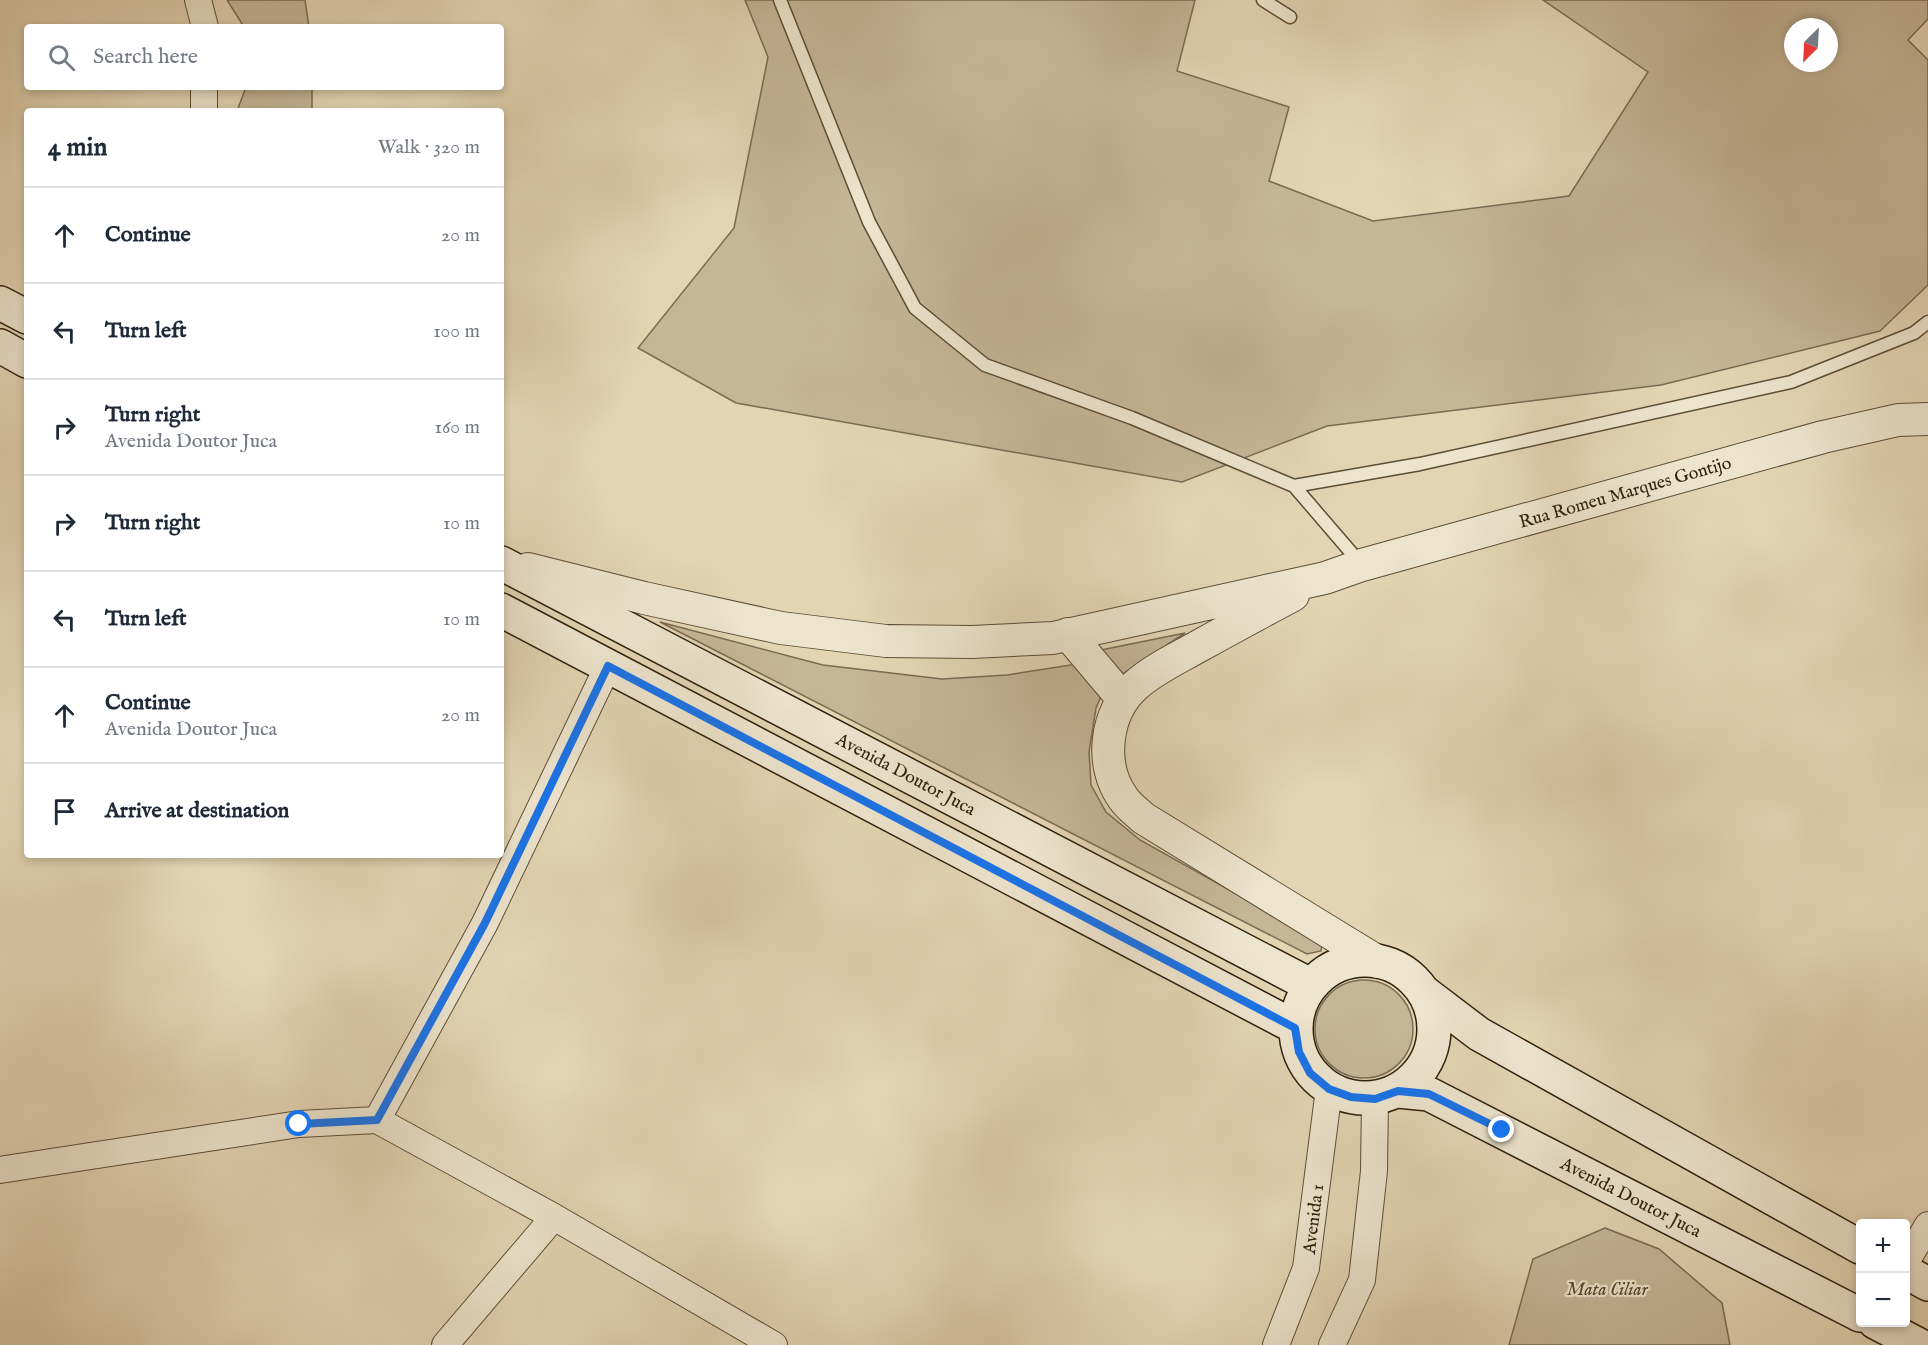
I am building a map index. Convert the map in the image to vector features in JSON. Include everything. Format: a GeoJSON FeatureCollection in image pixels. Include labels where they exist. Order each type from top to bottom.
{"type":"FeatureCollection","features":[{"type":"Feature","properties":{"kind":"main road"},"geometry":{"type":"LineString","coordinates":[[0,303],[24,315]]}},
{"type":"Feature","properties":{"kind":"main road"},"geometry":{"type":"LineString","coordinates":[[0,346],[24,358]]}},
{"type":"Feature","properties":{"kind":"main road","name":"Avenida Doutor Juca"},"geometry":{"type":"LineString","coordinates":[[504,564],[1310,985]]}},
{"type":"Feature","properties":{"kind":"main road"},"geometry":{"type":"LineString","coordinates":[[504,612],[1295,1028]]}},
{"type":"Feature","properties":{"kind":"main road"},"geometry":{"type":"LineString","coordinates":[[1425,993],[1433,1014],[1435,1036],[1429,1058],[1417,1076],[1387,1095],[1351,1097],[1329,1089],[1310,1073],[1299,1052],[1295,1028],[1300,1004],[1310,985],[1327,970],[1348,962],[1370,960],[1392,965],[1411,976],[1425,993],[1479,1035],[1856,1245]]}},
{"type":"Feature","properties":{"kind":"main road","name":"Avenida Doutor Juca"},"geometry":{"type":"LineString","coordinates":[[1387,1095],[1429,1094],[1856,1313]]}},
{"type":"Feature","properties":{"kind":"main road"},"geometry":{"type":"LineString","coordinates":[[1907,1273],[1928,1284]]}},
{"type":"Feature","properties":{"kind":"main road"},"geometry":{"type":"LineString","coordinates":[[1883,1327],[1919,1345]]}},
{"type":"Feature","properties":{"kind":"street"},"geometry":{"type":"LineString","coordinates":[[198,0],[204,24]]}},
{"type":"Feature","properties":{"kind":"street"},"geometry":{"type":"LineString","coordinates":[[204,90],[204,108]]}},
{"type":"Feature","properties":{"kind":"street","name":"Rua Romeu Marques Gontijo"},"geometry":{"type":"LineString","coordinates":[[1324,578],[1362,565],[1822,437],[1898,420],[1928,419]]}},
{"type":"Feature","properties":{"kind":"street"},"geometry":{"type":"LineString","coordinates":[[504,563],[576,582],[781,628],[886,641],[972,642],[1053,638],[1324,578]]}},
{"type":"Feature","properties":{"kind":"street"},"geometry":{"type":"LineString","coordinates":[[1324,578],[1172,661],[1137,684],[1123,699],[1115,714],[1109,741],[1110,771],[1123,798],[1143,818],[1378,962]]}},
{"type":"Feature","properties":{"kind":"street"},"geometry":{"type":"LineString","coordinates":[[1068,634],[1123,699]]}},
{"type":"Feature","properties":{"kind":"street"},"geometry":{"type":"LineString","coordinates":[[377,1120],[485,923],[608,666]]}},
{"type":"Feature","properties":{"kind":"street","name":"Avenida 1"},"geometry":{"type":"LineString","coordinates":[[1276,1345],[1306,1268],[1329,1089]]}},
{"type":"Feature","properties":{"kind":"street"},"geometry":{"type":"LineString","coordinates":[[1332,1345],[1362,1280],[1374,1171],[1387,1095]]}},
{"type":"Feature","properties":{"kind":"street"},"geometry":{"type":"LineString","coordinates":[[0,1170],[299,1124],[377,1120],[554,1216],[774,1345]]}},
{"type":"Feature","properties":{"kind":"street"},"geometry":{"type":"LineString","coordinates":[[445,1345],[554,1216]]}},
{"type":"Feature","properties":{"kind":"street"},"geometry":{"type":"LineString","coordinates":[[1910,1254],[1928,1225]]}},
{"type":"Feature","properties":{"kind":"lane"},"geometry":{"type":"LineString","coordinates":[[780,0],[869,222],[915,308],[985,365],[1132,418],[1294,486],[1362,565]]}},
{"type":"Feature","properties":{"kind":"lane"},"geometry":{"type":"LineString","coordinates":[[1263,0],[1290,17]]}},
{"type":"Feature","properties":{"kind":"lane"},"geometry":{"type":"LineString","coordinates":[[1294,486],[1420,464],[1791,382],[1914,333],[1928,322]]}},
{"type":"Feature","properties":{"kind":"lane"},"geometry":{"type":"LineString","coordinates":[[1914,333],[1928,334]]}},
{"type":"Feature","properties":{"kind":"green space"},"geometry":{"type":"Polygon","coordinates":[[[227,0],[305,0],[309,24],[242,24],[227,0]]]}},
{"type":"Feature","properties":{"kind":"green space"},"geometry":{"type":"Polygon","coordinates":[[[745,0],[1195,0],[1177,71],[1289,107],[1269,181],[1373,221],[1569,196],[1648,72],[1543,0],[1928,0],[1928,19],[1908,40],[1928,60],[1928,285],[1880,331],[1661,385],[1327,426],[1182,482],[736,403],[638,348],[734,228],[768,57],[745,0]]]}},
{"type":"Feature","properties":{"kind":"green space"},"geometry":{"type":"Polygon","coordinates":[[[245,90],[312,90],[312,108],[238,108],[245,90]]]}},
{"type":"Feature","properties":{"kind":"green space"},"geometry":{"type":"Polygon","coordinates":[[[660,622],[823,665],[942,679],[1007,675],[1077,664],[1102,694],[1096,708],[1089,752],[1091,785],[1106,812],[1140,840],[1322,942],[1321,951],[1307,954],[660,622]]]}},
{"type":"Feature","properties":{"kind":"green space"},"geometry":{"type":"Polygon","coordinates":[[[1185,633],[1123,674],[1101,650],[1185,633]]]}},
{"type":"Feature","properties":{"kind":"green space"},"geometry":{"type":"Polygon","coordinates":[[[1364,980],[1383,984],[1398,995],[1409,1010],[1413,1029],[1409,1048],[1398,1063],[1383,1074],[1364,1078],[1345,1074],[1330,1063],[1319,1048],[1315,1029],[1319,1010],[1330,995],[1345,984],[1364,980]]]}},
{"type":"Feature","properties":{"kind":"green space","name":"Mata Ciliar"},"geometry":{"type":"Polygon","coordinates":[[[1605,1228],[1659,1249],[1722,1303],[1730,1345],[1509,1345],[1533,1259],[1605,1228]]]}},
{"type":"Feature","properties":{"kind":"route"},"geometry":{"type":"LineString","coordinates":[[299,1124],[377,1120],[485,923],[608,666],[1295,1028],[1299,1052],[1310,1073],[1329,1089],[1351,1097],[1375,1099],[1398,1091],[1429,1094],[1502,1130]]}}]}
